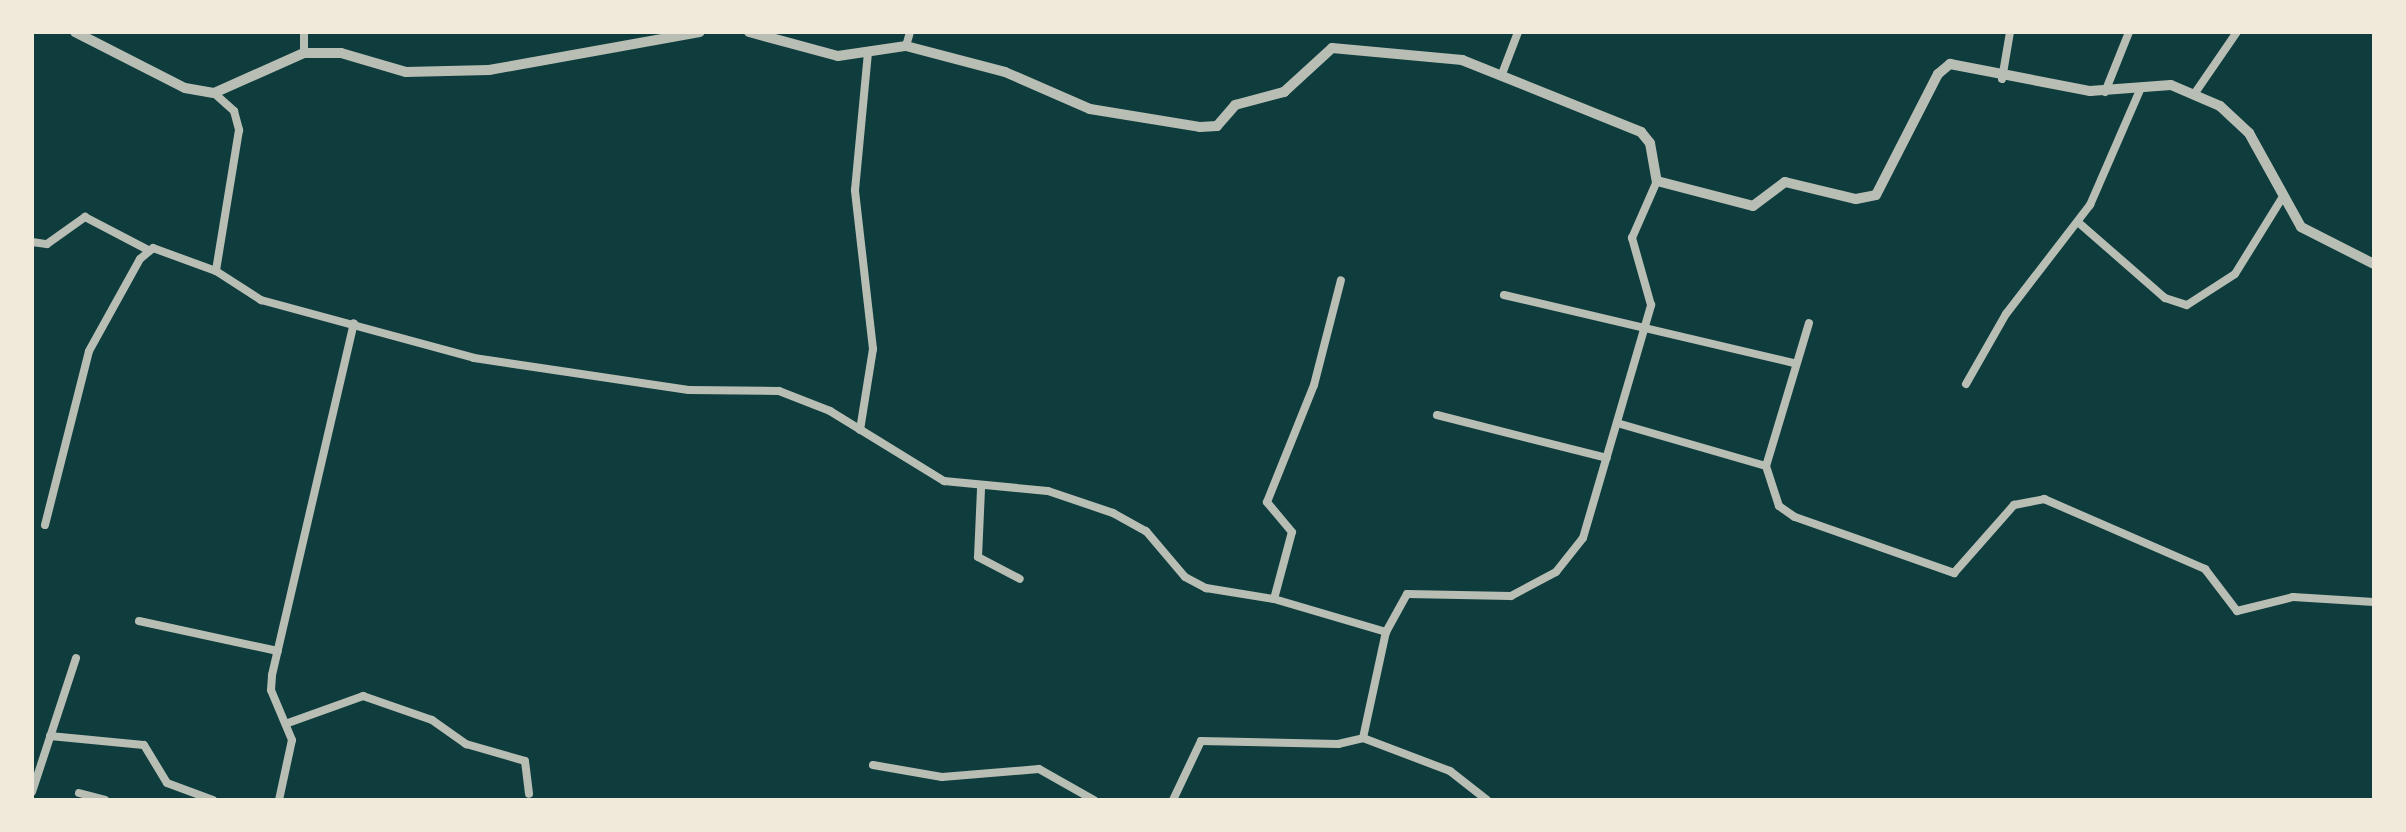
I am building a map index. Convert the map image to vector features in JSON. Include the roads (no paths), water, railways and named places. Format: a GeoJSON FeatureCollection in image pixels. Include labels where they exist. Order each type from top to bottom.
{"type":"FeatureCollection","features":[{"type":"Feature","properties":{"kind":"street"},"geometry":{"type":"LineString","coordinates":[[75,32],[185,88],[214,93],[234,111],[239,130],[216,271]]}},
{"type":"Feature","properties":{"kind":"street"},"geometry":{"type":"LineString","coordinates":[[303,32],[304,53]]}},
{"type":"Feature","properties":{"kind":"street"},"geometry":{"type":"LineString","coordinates":[[214,93],[304,53],[341,53],[406,72],[489,70],[700,32]]}},
{"type":"Feature","properties":{"kind":"street"},"geometry":{"type":"LineString","coordinates":[[749,32],[838,56],[906,46],[1005,72],[1090,109],[1200,127],[1217,126],[1235,105],[1284,92],[1332,48],[1462,60],[1641,132],[1650,143],[1657,181],[1632,238],[1652,292],[1583,538],[1556,572],[1492,599],[1415,591],[1386,632],[1363,738]]}},
{"type":"Feature","properties":{"kind":"street"},"geometry":{"type":"LineString","coordinates":[[906,46],[910,32]]}},
{"type":"Feature","properties":{"kind":"street"},"geometry":{"type":"LineString","coordinates":[[1502,74],[1518,32]]}},
{"type":"Feature","properties":{"kind":"street"},"geometry":{"type":"LineString","coordinates":[[2002,79],[2010,32]]}},
{"type":"Feature","properties":{"kind":"street"},"geometry":{"type":"LineString","coordinates":[[2105,92],[2129,32]]}},
{"type":"Feature","properties":{"kind":"street"},"geometry":{"type":"LineString","coordinates":[[2195,93],[2237,32]]}},
{"type":"Feature","properties":{"kind":"street"},"geometry":{"type":"LineString","coordinates":[[860,430],[873,349],[855,190],[868,53]]}},
{"type":"Feature","properties":{"kind":"street"},"geometry":{"type":"LineString","coordinates":[[1657,181],[1753,206],[1785,182],[1868,198],[1886,186],[1944,69],[1961,66],[2002,79],[2105,92],[2171,85],[2195,93],[2249,133],[2301,227],[2374,264]]}},
{"type":"Feature","properties":{"kind":"street"},"geometry":{"type":"LineString","coordinates":[[1966,384],[2034,274],[2079,223],[2140,90]]}},
{"type":"Feature","properties":{"kind":"street"},"geometry":{"type":"LineString","coordinates":[[2079,223],[2165,298],[2187,305],[2235,274],[2284,195]]}},
{"type":"Feature","properties":{"kind":"street"},"geometry":{"type":"LineString","coordinates":[[32,242],[47,244],[85,217],[148,250],[216,271],[261,300],[474,358],[689,390],[779,391],[860,430],[921,471],[981,489],[1048,491],[1091,505],[1146,531],[1185,577],[1206,588],[1274,599],[1386,632]]}},
{"type":"Feature","properties":{"kind":"street"},"geometry":{"type":"LineString","coordinates":[[45,525],[89,351],[148,250]]}},
{"type":"Feature","properties":{"kind":"street"},"geometry":{"type":"LineString","coordinates":[[1274,599],[1292,532],[1267,502],[1309,400],[1341,280]]}},
{"type":"Feature","properties":{"kind":"street"},"geometry":{"type":"LineString","coordinates":[[1504,295],[1794,363]]}},
{"type":"Feature","properties":{"kind":"street"},"geometry":{"type":"LineString","coordinates":[[279,800],[292,740],[288,723],[271,690],[354,323]]}},
{"type":"Feature","properties":{"kind":"street"},"geometry":{"type":"LineString","coordinates":[[1809,323],[1794,363],[1766,466],[1779,506],[1795,517],[1954,573],[2014,505],[2044,499],[2205,569],[2237,611],[2293,597],[2374,602]]}},
{"type":"Feature","properties":{"kind":"street"},"geometry":{"type":"LineString","coordinates":[[1437,415],[1607,458]]}},
{"type":"Feature","properties":{"kind":"street"},"geometry":{"type":"LineString","coordinates":[[1617,423],[1766,466]]}},
{"type":"Feature","properties":{"kind":"street"},"geometry":{"type":"LineString","coordinates":[[981,489],[978,557],[1020,579]]}},
{"type":"Feature","properties":{"kind":"street"},"geometry":{"type":"LineString","coordinates":[[139,621],[278,651]]}},
{"type":"Feature","properties":{"kind":"street"},"geometry":{"type":"LineString","coordinates":[[32,792],[76,658]]}},
{"type":"Feature","properties":{"kind":"street"},"geometry":{"type":"LineString","coordinates":[[288,723],[363,696],[432,720],[466,744],[525,761],[529,794]]}},
{"type":"Feature","properties":{"kind":"street"},"geometry":{"type":"LineString","coordinates":[[50,736],[151,748],[167,783],[213,800]]}},
{"type":"Feature","properties":{"kind":"street"},"geometry":{"type":"LineString","coordinates":[[1173,800],[1201,741],[1338,744],[1363,738],[1450,771],[1487,800]]}},
{"type":"Feature","properties":{"kind":"street"},"geometry":{"type":"LineString","coordinates":[[873,765],[942,777],[1039,769],[1094,800]]}},
{"type":"Feature","properties":{"kind":"street"},"geometry":{"type":"LineString","coordinates":[[79,793],[105,800]]}}]}
